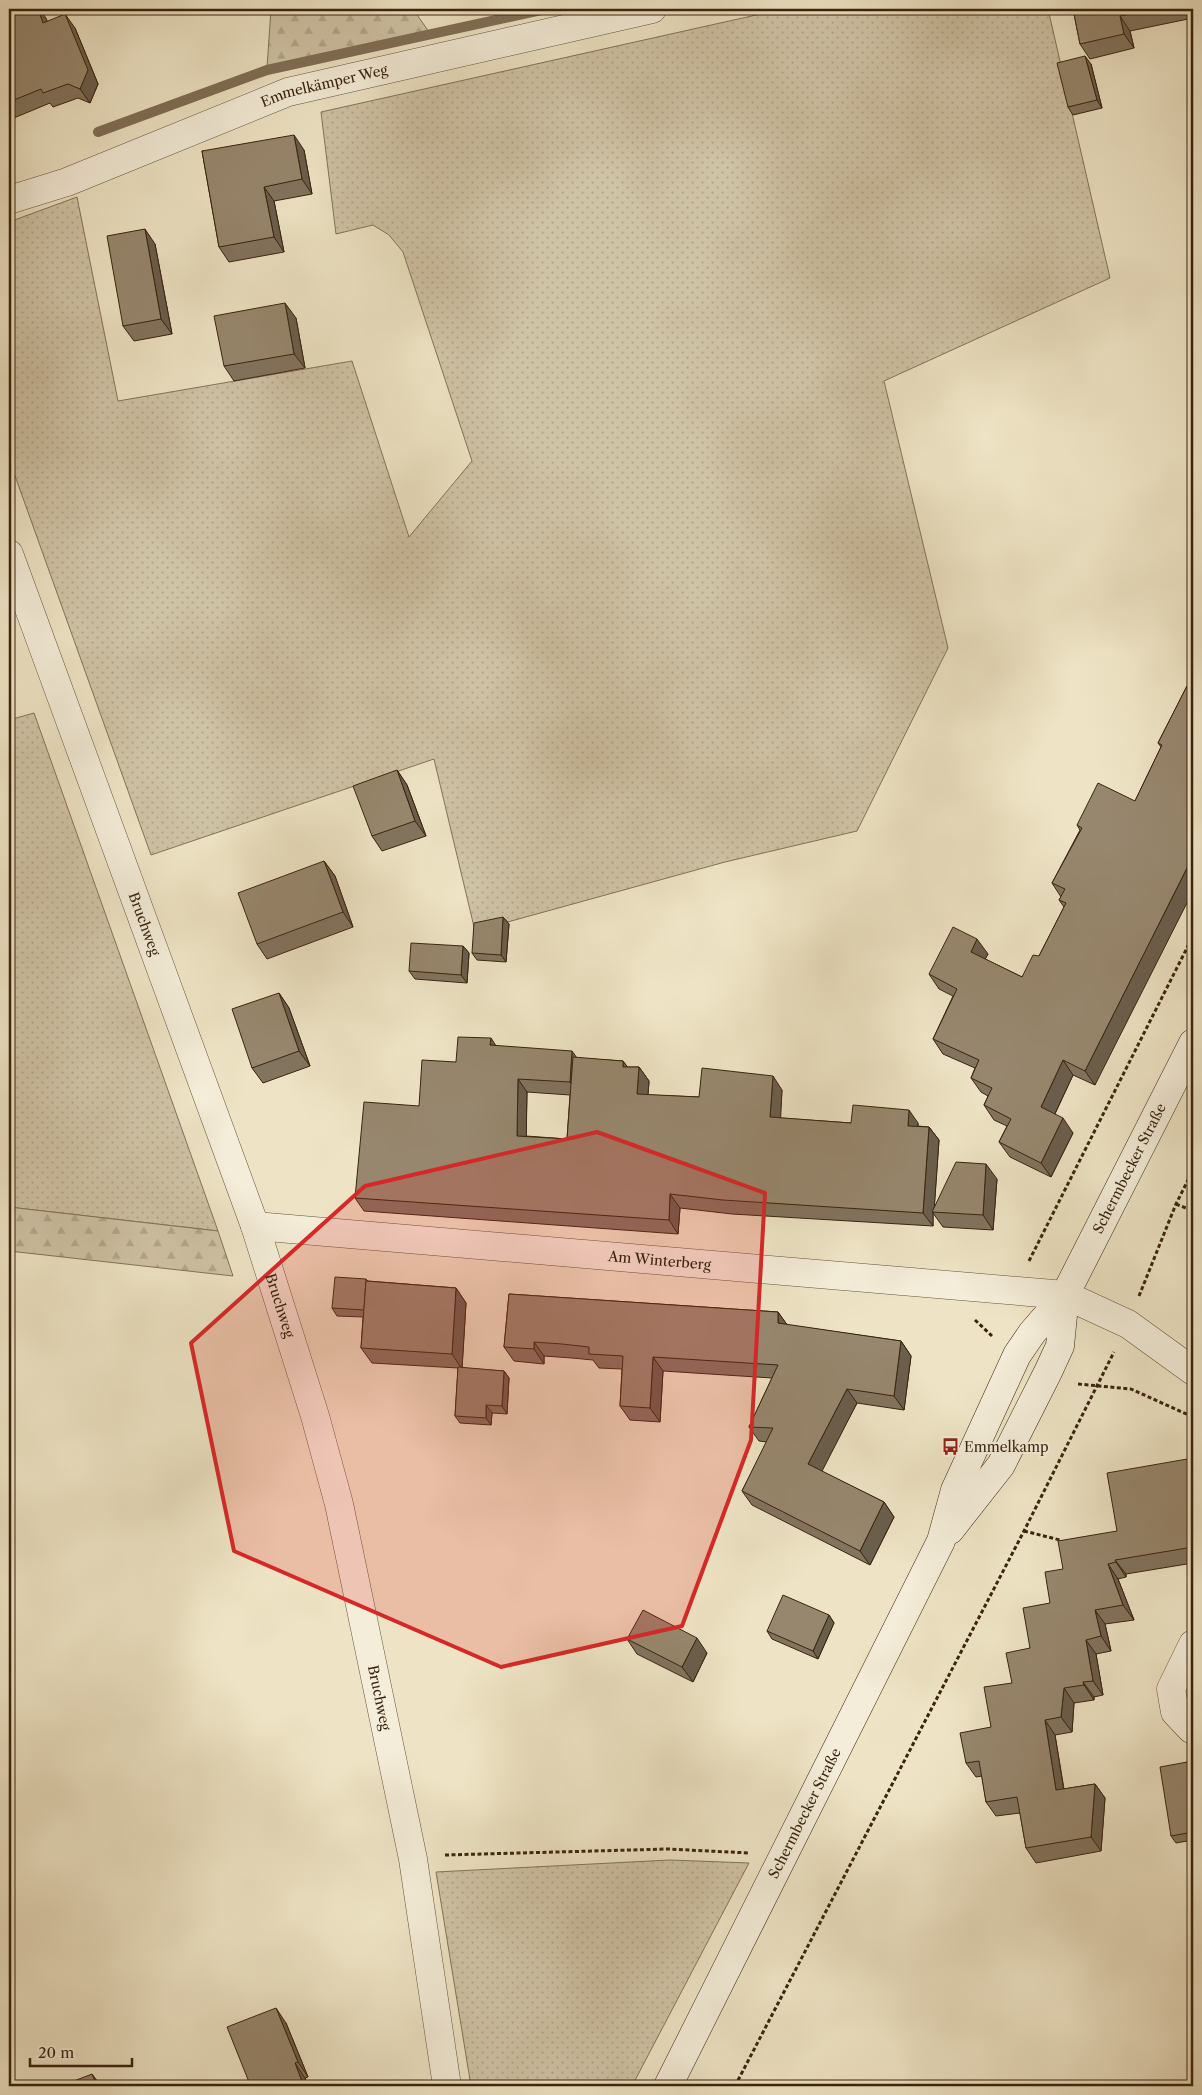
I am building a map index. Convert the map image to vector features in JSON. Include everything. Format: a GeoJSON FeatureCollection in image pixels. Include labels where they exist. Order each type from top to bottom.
{"type":"FeatureCollection","features":[{"type":"Feature","properties":{"kind":"street","name":"Emmelkämper Weg"},"geometry":{"type":"LineString","coordinates":[[9,200],[67,182],[288,92],[652,9]]}},
{"type":"Feature","properties":{"kind":"street","name":"Bruchweg"},"geometry":{"type":"LineString","coordinates":[[9,554],[255,1226],[315,1416],[339,1504],[413,1859],[447,2086]]}},
{"type":"Feature","properties":{"kind":"street","name":"Schermbecker Straße"},"geometry":{"type":"LineString","coordinates":[[668,2086],[941,1541],[955,1490],[1017,1355],[1032,1333],[1066,1295],[1193,1042]]}},
{"type":"Feature","properties":{"kind":"street","name":"Am Winterberg"},"geometry":{"type":"LineString","coordinates":[[255,1226],[1016,1293],[1066,1295]]}},
{"type":"Feature","properties":{"kind":"street"},"geometry":{"type":"LineString","coordinates":[[1066,1295],[1128,1324],[1193,1371]]}},
{"type":"Feature","properties":{"kind":"street"},"geometry":{"type":"LineString","coordinates":[[1191,1729],[1175,1712],[1171,1689],[1193,1644]]}},
{"type":"Feature","properties":{"kind":"path"},"geometry":{"type":"LineString","coordinates":[[1016,1293],[1030,1260],[1193,936]]}},
{"type":"Feature","properties":{"kind":"path"},"geometry":{"type":"LineString","coordinates":[[734,2086],[1024,1531],[1097,1387],[1128,1324],[1176,1204],[1193,1170]]}},
{"type":"Feature","properties":{"kind":"path"},"geometry":{"type":"LineString","coordinates":[[1176,1204],[1193,1211]]}},
{"type":"Feature","properties":{"kind":"path"},"geometry":{"type":"LineString","coordinates":[[1097,1387],[1131,1388],[1193,1416]]}},
{"type":"Feature","properties":{"kind":"path"},"geometry":{"type":"LineString","coordinates":[[1024,1531],[1060,1540]]}},
{"type":"Feature","properties":{"kind":"path"},"geometry":{"type":"LineString","coordinates":[[413,1859],[434,1856],[668,1849],[750,1853],[781,1860]]}},
{"type":"Feature","properties":{"kind":"highlighted area"},"geometry":{"type":"Polygon","coordinates":[[[597,1132],[765,1193],[751,1440],[682,1626],[501,1667],[234,1551],[191,1343],[365,1186],[597,1132]]]}},
{"type":"Feature","properties":{"kind":"green space"},"geometry":{"type":"Polygon","coordinates":[[[271,9],[413,9],[429,32],[267,68],[271,9]]]}},
{"type":"Feature","properties":{"kind":"green space"},"geometry":{"type":"Polygon","coordinates":[[[783,9],[1048,9],[1110,278],[884,381],[948,648],[857,831],[725,862],[475,931],[434,759],[151,855],[9,459],[9,222],[77,197],[118,401],[352,361],[409,537],[472,461],[403,252],[389,235],[373,225],[336,234],[321,112],[783,9]]]}},
{"type":"Feature","properties":{"kind":"green space"},"geometry":{"type":"Polygon","coordinates":[[[34,713],[218,1231],[9,1207],[9,720],[34,713]]]}},
{"type":"Feature","properties":{"kind":"green space"},"geometry":{"type":"Polygon","coordinates":[[[9,1207],[218,1231],[233,1276],[9,1251],[9,1207]]]}},
{"type":"Feature","properties":{"kind":"green space"},"geometry":{"type":"Polygon","coordinates":[[[670,1860],[749,1863],[632,2086],[471,2086],[436,1872],[670,1860]]]}},
{"type":"Feature","properties":{"kind":"building"},"geometry":{"type":"Polygon","coordinates":[[[25,9],[38,9],[43,23],[65,14],[88,70],[80,89],[68,84],[43,93],[41,89],[9,102],[9,16],[25,9]]]}},
{"type":"Feature","properties":{"kind":"building"},"geometry":{"type":"Polygon","coordinates":[[[1073,9],[1157,9],[1120,16],[1124,34],[1080,44],[1073,9]]]}},
{"type":"Feature","properties":{"kind":"building"},"geometry":{"type":"Polygon","coordinates":[[[1085,56],[1097,100],[1068,107],[1057,63],[1085,56]]]}},
{"type":"Feature","properties":{"kind":"building"},"geometry":{"type":"Polygon","coordinates":[[[294,135],[302,179],[264,187],[274,237],[219,247],[202,151],[294,135]]]}},
{"type":"Feature","properties":{"kind":"building"},"geometry":{"type":"Polygon","coordinates":[[[145,229],[161,319],[123,326],[107,236],[145,229]]]}},
{"type":"Feature","properties":{"kind":"building"},"geometry":{"type":"Polygon","coordinates":[[[285,303],[294,354],[224,366],[214,316],[285,303]]]}},
{"type":"Feature","properties":{"kind":"building"},"geometry":{"type":"Polygon","coordinates":[[[1193,679],[1193,856],[1085,1071],[1063,1060],[1041,1107],[1063,1118],[1041,1163],[999,1142],[1011,1119],[984,1105],[992,1088],[971,1078],[979,1060],[933,1039],[957,989],[929,974],[953,927],[977,939],[971,952],[1022,977],[1033,955],[1039,956],[1066,903],[1059,900],[1065,889],[1052,883],[1082,828],[1077,825],[1098,783],[1135,801],[1162,745],[1158,743],[1187,686],[1189,687],[1193,679]]]}},
{"type":"Feature","properties":{"kind":"building"},"geometry":{"type":"Polygon","coordinates":[[[397,770],[415,821],[372,836],[353,786],[397,770]]]}},
{"type":"Feature","properties":{"kind":"building"},"geometry":{"type":"Polygon","coordinates":[[[324,861],[343,912],[257,944],[238,893],[324,861]]]}},
{"type":"Feature","properties":{"kind":"building"},"geometry":{"type":"Polygon","coordinates":[[[503,917],[501,955],[472,953],[474,923],[503,917]]]}},
{"type":"Feature","properties":{"kind":"building"},"geometry":{"type":"Polygon","coordinates":[[[411,943],[463,946],[461,975],[409,971],[411,943]]]}},
{"type":"Feature","properties":{"kind":"building"},"geometry":{"type":"Polygon","coordinates":[[[279,993],[299,1051],[252,1068],[232,1009],[279,993]]]}},
{"type":"Feature","properties":{"kind":"building"},"geometry":{"type":"Polygon","coordinates":[[[458,1037],[491,1038],[490,1045],[572,1051],[570,1082],[518,1079],[517,1136],[567,1139],[573,1057],[623,1061],[623,1067],[639,1067],[637,1094],[699,1097],[702,1068],[773,1076],[770,1117],[851,1123],[853,1105],[909,1110],[908,1126],[929,1127],[923,1213],[723,1200],[670,1194],[669,1220],[355,1198],[364,1102],[419,1106],[422,1060],[456,1062],[458,1037]]]}},
{"type":"Feature","properties":{"kind":"building"},"geometry":{"type":"Polygon","coordinates":[[[956,1162],[986,1164],[983,1215],[932,1212],[956,1162]]]}},
{"type":"Feature","properties":{"kind":"building"},"geometry":{"type":"Polygon","coordinates":[[[335,1277],[366,1279],[364,1310],[332,1308],[335,1277]]]}},
{"type":"Feature","properties":{"kind":"building"},"geometry":{"type":"Polygon","coordinates":[[[366,1281],[456,1288],[452,1354],[361,1348],[366,1281]]]}},
{"type":"Feature","properties":{"kind":"building"},"geometry":{"type":"Polygon","coordinates":[[[509,1294],[778,1312],[778,1323],[901,1341],[894,1396],[847,1389],[808,1464],[884,1502],[860,1551],[742,1491],[773,1428],[749,1427],[778,1365],[653,1357],[650,1408],[620,1406],[623,1356],[589,1354],[589,1347],[562,1344],[534,1342],[534,1349],[504,1347],[509,1294]]]}},
{"type":"Feature","properties":{"kind":"building"},"geometry":{"type":"Polygon","coordinates":[[[458,1367],[504,1371],[502,1406],[486,1405],[486,1418],[455,1416],[458,1367]]]}},
{"type":"Feature","properties":{"kind":"building"},"geometry":{"type":"Polygon","coordinates":[[[1193,1458],[1193,1547],[1115,1560],[1116,1562],[1108,1564],[1123,1605],[1095,1610],[1101,1636],[1086,1640],[1093,1681],[1083,1682],[1084,1685],[1064,1688],[1061,1717],[1045,1720],[1056,1790],[1095,1784],[1091,1837],[1026,1848],[1017,1797],[986,1802],[979,1761],[966,1763],[960,1733],[991,1727],[984,1687],[1012,1683],[1006,1653],[1030,1648],[1023,1608],[1050,1603],[1045,1572],[1063,1569],[1058,1541],[1117,1531],[1107,1473],[1193,1458]]]}},
{"type":"Feature","properties":{"kind":"building"},"geometry":{"type":"Polygon","coordinates":[[[783,1595],[829,1615],[813,1651],[767,1631],[783,1595]]]}},
{"type":"Feature","properties":{"kind":"building"},"geometry":{"type":"Polygon","coordinates":[[[643,1610],[697,1638],[682,1667],[627,1639],[643,1610]]]}},
{"type":"Feature","properties":{"kind":"building"},"geometry":{"type":"Polygon","coordinates":[[[1193,1761],[1193,1832],[1171,1836],[1160,1767],[1193,1761]]]}},
{"type":"Feature","properties":{"kind":"building"},"geometry":{"type":"Polygon","coordinates":[[[276,2008],[298,2062],[295,2063],[303,2084],[298,2086],[253,2086],[249,2082],[227,2027],[276,2008]]]}},
{"type":"Feature","properties":{"kind":"building"},"geometry":{"type":"Polygon","coordinates":[[[92,2074],[97,2086],[61,2086],[92,2074]]]}},
{"type":"Feature","properties":{"kind":"waterway"},"geometry":{"type":"LineString","coordinates":[[98,132],[267,70],[546,9]]}},
{"type":"Feature","properties":{"kind":"place","name":"Emmelkamp"},"geometry":{"type":"Point","coordinates":[950,1447]}}]}
